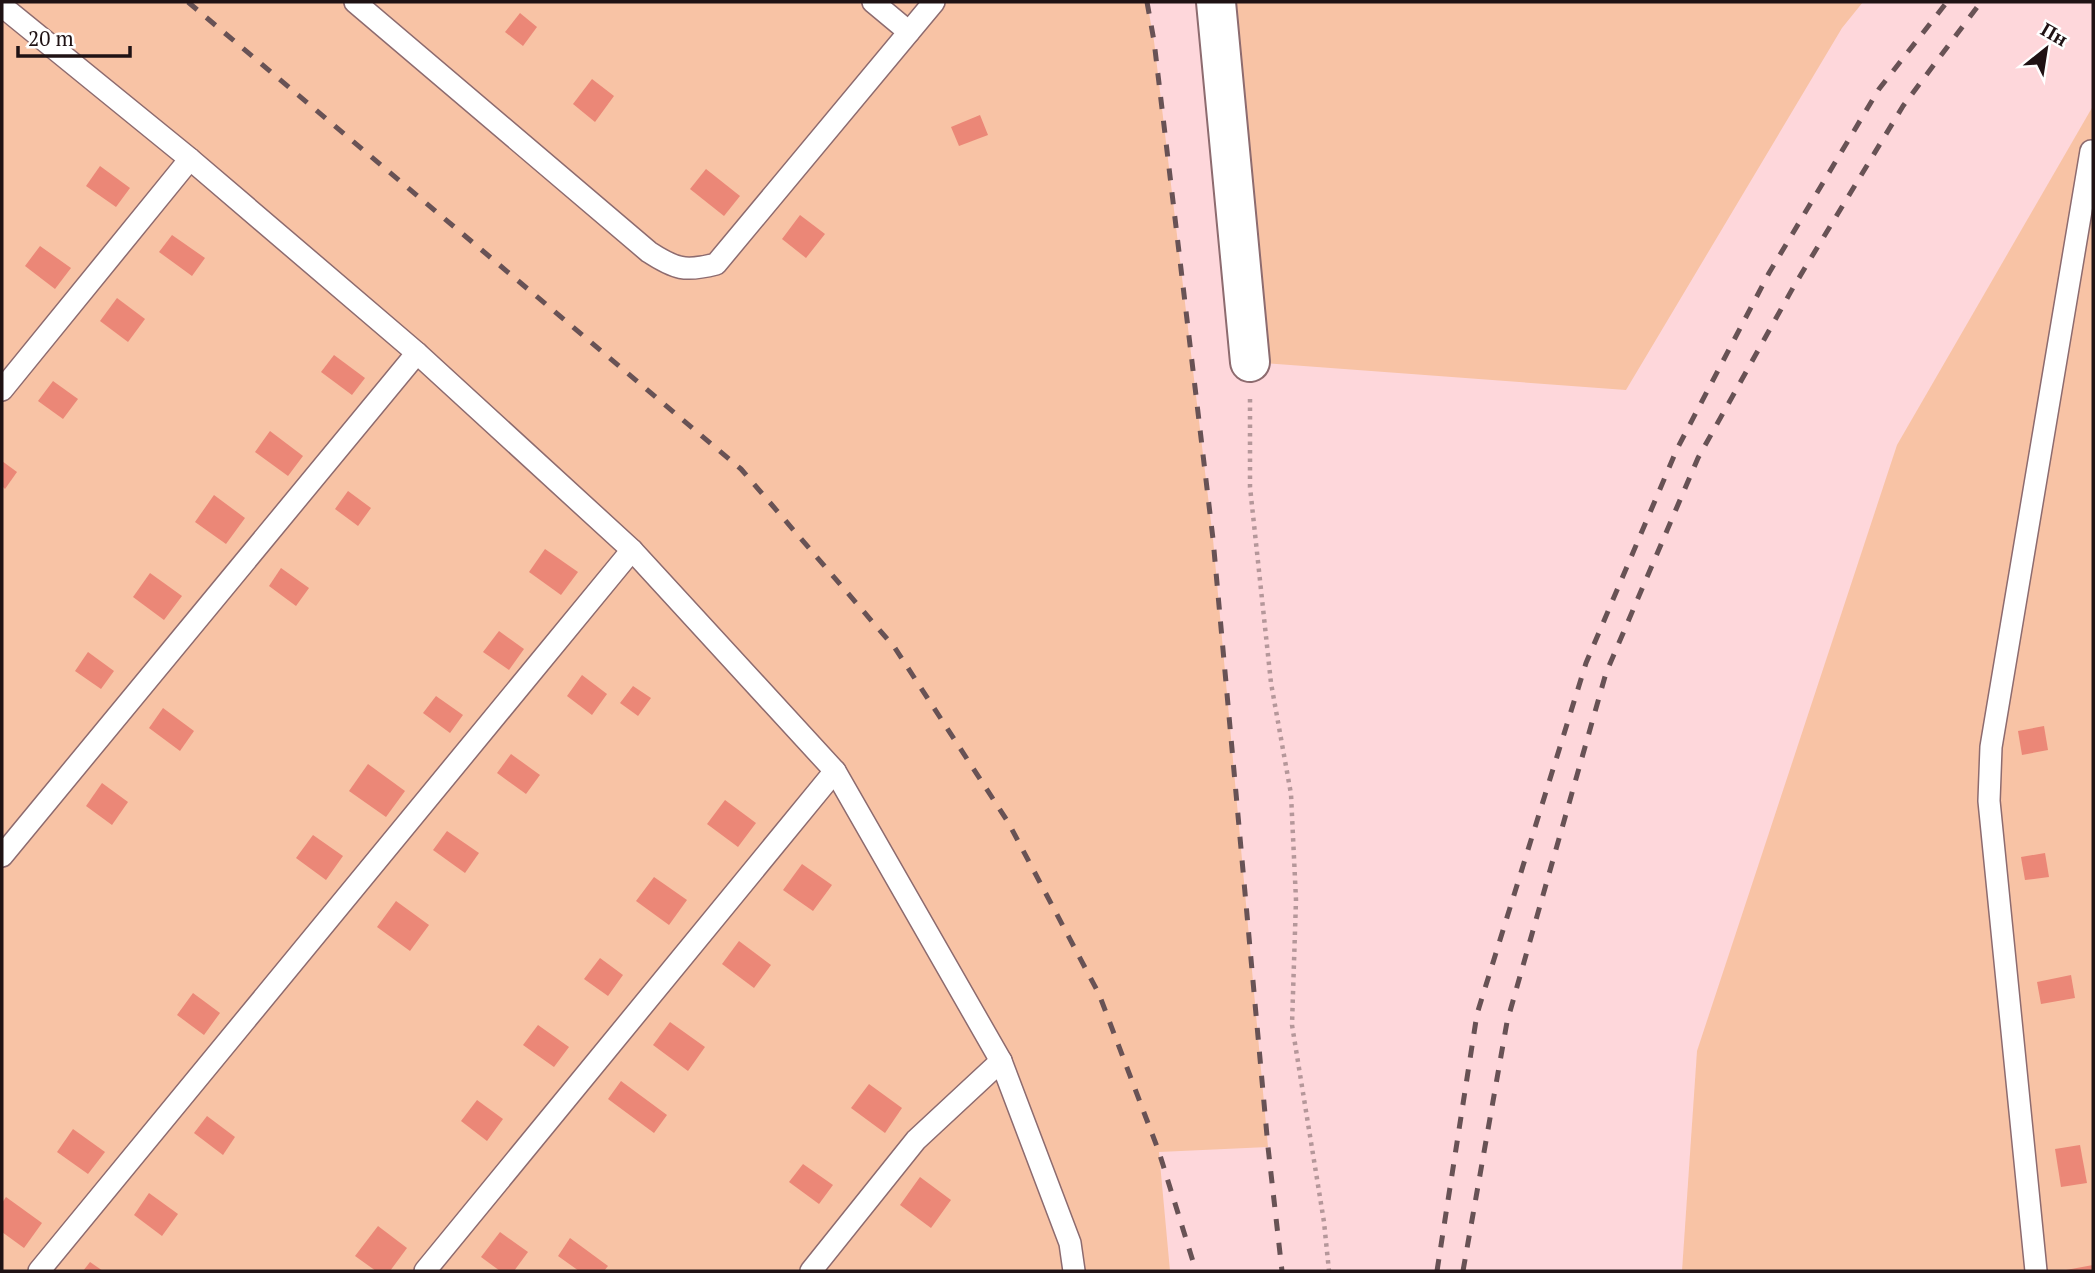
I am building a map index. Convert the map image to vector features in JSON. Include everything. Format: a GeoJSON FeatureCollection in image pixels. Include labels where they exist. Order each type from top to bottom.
{"type":"FeatureCollection","features":[{"type":"Feature","properties":{"kind":"street"},"geometry":{"type":"LineString","coordinates":[[1216,2],[1251,362]]}},
{"type":"Feature","properties":{"kind":"lane"},"geometry":{"type":"LineString","coordinates":[[355,2],[649,253],[671,267],[695,270],[716,264],[934,2]]}},
{"type":"Feature","properties":{"kind":"lane"},"geometry":{"type":"LineString","coordinates":[[873,2],[909,32]]}},
{"type":"Feature","properties":{"kind":"lane"},"geometry":{"type":"LineString","coordinates":[[2,6],[190,159],[417,353],[632,550],[835,771],[1001,1061],[1070,1243],[1074,1271]]}},
{"type":"Feature","properties":{"kind":"lane"},"geometry":{"type":"LineString","coordinates":[[2036,1271],[1989,801],[1991,747],[2091,151]]}},
{"type":"Feature","properties":{"kind":"lane"},"geometry":{"type":"LineString","coordinates":[[2,390],[190,159]]}},
{"type":"Feature","properties":{"kind":"lane"},"geometry":{"type":"LineString","coordinates":[[2,856],[417,353]]}},
{"type":"Feature","properties":{"kind":"lane"},"geometry":{"type":"LineString","coordinates":[[39,1271],[632,550]]}},
{"type":"Feature","properties":{"kind":"lane"},"geometry":{"type":"LineString","coordinates":[[425,1271],[835,771]]}},
{"type":"Feature","properties":{"kind":"lane"},"geometry":{"type":"LineString","coordinates":[[811,1271],[916,1140],[1001,1061]]}},
{"type":"Feature","properties":{"kind":"path"},"geometry":{"type":"LineString","coordinates":[[1251,362],[1250,486],[1272,683],[1291,807],[1296,900],[1292,1025],[1324,1222],[1329,1271]]}},
{"type":"Feature","properties":{"kind":"shaded area"},"geometry":{"type":"Polygon","coordinates":[[[2,2],[1147,2],[1154,41],[1213,539],[1268,1147],[1159,1152],[1170,1271],[2,1271],[2,2]]]}},
{"type":"Feature","properties":{"kind":"shaded area"},"geometry":{"type":"Polygon","coordinates":[[[1216,2],[1863,2],[1842,28],[1626,390],[1250,362],[1216,2]]]}},
{"type":"Feature","properties":{"kind":"shaded area"},"geometry":{"type":"Polygon","coordinates":[[[2093,106],[2093,1271],[1682,1271],[1697,1051],[1897,445],[2093,106]]]}},
{"type":"Feature","properties":{"kind":"building"},"geometry":{"type":"Polygon","coordinates":[[[520,13],[537,27],[523,46],[505,32],[520,13]]]}},
{"type":"Feature","properties":{"kind":"building"},"geometry":{"type":"Polygon","coordinates":[[[592,79],[614,96],[595,122],[573,104],[592,79]]]}},
{"type":"Feature","properties":{"kind":"building"},"geometry":{"type":"Polygon","coordinates":[[[980,115],[988,135],[959,146],[951,127],[980,115]]]}},
{"type":"Feature","properties":{"kind":"building"},"geometry":{"type":"Polygon","coordinates":[[[100,166],[130,188],[116,207],[86,186],[100,166]]]}},
{"type":"Feature","properties":{"kind":"building"},"geometry":{"type":"Polygon","coordinates":[[[706,169],[740,196],[724,216],[690,189],[706,169]]]}},
{"type":"Feature","properties":{"kind":"building"},"geometry":{"type":"Polygon","coordinates":[[[800,215],[825,234],[806,258],[782,239],[800,215]]]}},
{"type":"Feature","properties":{"kind":"building"},"geometry":{"type":"Polygon","coordinates":[[[172,235],[205,258],[192,276],[159,252],[172,235]]]}},
{"type":"Feature","properties":{"kind":"building"},"geometry":{"type":"Polygon","coordinates":[[[40,246],[71,268],[55,289],[25,266],[40,246]]]}},
{"type":"Feature","properties":{"kind":"building"},"geometry":{"type":"Polygon","coordinates":[[[117,298],[145,319],[128,342],[100,321],[117,298]]]}},
{"type":"Feature","properties":{"kind":"building"},"geometry":{"type":"Polygon","coordinates":[[[334,355],[365,378],[352,395],[321,372],[334,355]]]}},
{"type":"Feature","properties":{"kind":"building"},"geometry":{"type":"Polygon","coordinates":[[[53,381],[78,399],[63,419],[38,401],[53,381]]]}},
{"type":"Feature","properties":{"kind":"building"},"geometry":{"type":"Polygon","coordinates":[[[270,431],[303,456],[288,476],[255,452],[270,431]]]}},
{"type":"Feature","properties":{"kind":"building"},"geometry":{"type":"Polygon","coordinates":[[[2,461],[17,472],[5,489],[2,486],[2,461]]]}},
{"type":"Feature","properties":{"kind":"building"},"geometry":{"type":"Polygon","coordinates":[[[348,491],[371,508],[358,526],[335,509],[348,491]]]}},
{"type":"Feature","properties":{"kind":"building"},"geometry":{"type":"Polygon","coordinates":[[[214,495],[245,518],[226,544],[195,522],[214,495]]]}},
{"type":"Feature","properties":{"kind":"building"},"geometry":{"type":"Polygon","coordinates":[[[545,549],[578,572],[561,595],[529,572],[545,549]]]}},
{"type":"Feature","properties":{"kind":"building"},"geometry":{"type":"Polygon","coordinates":[[[281,568],[309,588],[296,606],[269,586],[281,568]]]}},
{"type":"Feature","properties":{"kind":"building"},"geometry":{"type":"Polygon","coordinates":[[[150,573],[182,596],[164,620],[133,597],[150,573]]]}},
{"type":"Feature","properties":{"kind":"building"},"geometry":{"type":"Polygon","coordinates":[[[499,631],[524,649],[509,670],[483,652],[499,631]]]}},
{"type":"Feature","properties":{"kind":"building"},"geometry":{"type":"Polygon","coordinates":[[[88,652],[114,671],[101,689],[75,671],[88,652]]]}},
{"type":"Feature","properties":{"kind":"building"},"geometry":{"type":"Polygon","coordinates":[[[582,675],[607,694],[592,715],[567,696],[582,675]]]}},
{"type":"Feature","properties":{"kind":"building"},"geometry":{"type":"Polygon","coordinates":[[[633,686],[651,698],[638,716],[620,703],[633,686]]]}},
{"type":"Feature","properties":{"kind":"building"},"geometry":{"type":"Polygon","coordinates":[[[436,696],[463,715],[450,733],[423,713],[436,696]]]}},
{"type":"Feature","properties":{"kind":"building"},"geometry":{"type":"Polygon","coordinates":[[[163,708],[194,731],[180,751],[149,728],[163,708]]]}},
{"type":"Feature","properties":{"kind":"building"},"geometry":{"type":"Polygon","coordinates":[[[2044,726],[2048,750],[2022,755],[2018,731],[2044,726]]]}},
{"type":"Feature","properties":{"kind":"building"},"geometry":{"type":"Polygon","coordinates":[[[511,754],[540,775],[526,794],[497,773],[511,754]]]}},
{"type":"Feature","properties":{"kind":"building"},"geometry":{"type":"Polygon","coordinates":[[[368,764],[405,791],[386,817],[349,791],[368,764]]]}},
{"type":"Feature","properties":{"kind":"building"},"geometry":{"type":"Polygon","coordinates":[[[102,783],[128,802],[112,825],[86,806],[102,783]]]}},
{"type":"Feature","properties":{"kind":"building"},"geometry":{"type":"Polygon","coordinates":[[[725,800],[756,823],[738,847],[707,824],[725,800]]]}},
{"type":"Feature","properties":{"kind":"building"},"geometry":{"type":"Polygon","coordinates":[[[447,831],[479,853],[465,873],[433,850],[447,831]]]}},
{"type":"Feature","properties":{"kind":"building"},"geometry":{"type":"Polygon","coordinates":[[[313,835],[343,856],[326,880],[296,858],[313,835]]]}},
{"type":"Feature","properties":{"kind":"building"},"geometry":{"type":"Polygon","coordinates":[[[2045,853],[2049,877],[2025,880],[2021,857],[2045,853]]]}},
{"type":"Feature","properties":{"kind":"building"},"geometry":{"type":"Polygon","coordinates":[[[802,864],[832,885],[813,911],[783,890],[802,864]]]}},
{"type":"Feature","properties":{"kind":"building"},"geometry":{"type":"Polygon","coordinates":[[[654,877],[687,900],[669,925],[636,901],[654,877]]]}},
{"type":"Feature","properties":{"kind":"building"},"geometry":{"type":"Polygon","coordinates":[[[396,901],[429,925],[410,951],[377,927],[396,901]]]}},
{"type":"Feature","properties":{"kind":"building"},"geometry":{"type":"Polygon","coordinates":[[[739,941],[771,965],[754,988],[722,964],[739,941]]]}},
{"type":"Feature","properties":{"kind":"building"},"geometry":{"type":"Polygon","coordinates":[[[600,958],[623,975],[608,996],[584,979],[600,958]]]}},
{"type":"Feature","properties":{"kind":"building"},"geometry":{"type":"Polygon","coordinates":[[[2071,975],[2075,998],[2041,1004],[2037,982],[2071,975]]]}},
{"type":"Feature","properties":{"kind":"building"},"geometry":{"type":"Polygon","coordinates":[[[193,993],[220,1013],[204,1035],[177,1015],[193,993]]]}},
{"type":"Feature","properties":{"kind":"building"},"geometry":{"type":"Polygon","coordinates":[[[670,1022],[705,1047],[688,1071],[653,1045],[670,1022]]]}},
{"type":"Feature","properties":{"kind":"building"},"geometry":{"type":"Polygon","coordinates":[[[538,1025],[569,1047],[554,1067],[523,1045],[538,1025]]]}},
{"type":"Feature","properties":{"kind":"building"},"geometry":{"type":"Polygon","coordinates":[[[621,1081],[667,1115],[654,1133],[608,1099],[621,1081]]]}},
{"type":"Feature","properties":{"kind":"building"},"geometry":{"type":"Polygon","coordinates":[[[869,1084],[902,1108],[885,1133],[851,1108],[869,1084]]]}},
{"type":"Feature","properties":{"kind":"building"},"geometry":{"type":"Polygon","coordinates":[[[477,1100],[503,1119],[487,1141],[461,1121],[477,1100]]]}},
{"type":"Feature","properties":{"kind":"building"},"geometry":{"type":"Polygon","coordinates":[[[207,1116],[235,1137],[223,1155],[194,1133],[207,1116]]]}},
{"type":"Feature","properties":{"kind":"building"},"geometry":{"type":"Polygon","coordinates":[[[73,1129],[105,1152],[88,1174],[57,1152],[73,1129]]]}},
{"type":"Feature","properties":{"kind":"building"},"geometry":{"type":"Polygon","coordinates":[[[2080,1145],[2087,1183],[2061,1187],[2055,1149],[2080,1145]]]}},
{"type":"Feature","properties":{"kind":"building"},"geometry":{"type":"Polygon","coordinates":[[[803,1164],[833,1185],[819,1204],[789,1182],[803,1164]]]}},
{"type":"Feature","properties":{"kind":"building"},"geometry":{"type":"Polygon","coordinates":[[[920,1177],[951,1200],[931,1228],[900,1205],[920,1177]]]}},
{"type":"Feature","properties":{"kind":"building"},"geometry":{"type":"Polygon","coordinates":[[[149,1193],[178,1214],[162,1236],[134,1215],[149,1193]]]}},
{"type":"Feature","properties":{"kind":"building"},"geometry":{"type":"Polygon","coordinates":[[[6,1197],[42,1223],[24,1248],[2,1232],[2,1203],[6,1197]]]}},
{"type":"Feature","properties":{"kind":"building"},"geometry":{"type":"Polygon","coordinates":[[[378,1226],[407,1248],[390,1271],[376,1271],[355,1256],[378,1226]]]}},
{"type":"Feature","properties":{"kind":"building"},"geometry":{"type":"Polygon","coordinates":[[[500,1232],[528,1252],[514,1271],[500,1271],[481,1257],[500,1232]]]}},
{"type":"Feature","properties":{"kind":"building"},"geometry":{"type":"Polygon","coordinates":[[[570,1238],[608,1266],[604,1271],[579,1271],[558,1256],[570,1238]]]}},
{"type":"Feature","properties":{"kind":"building"},"geometry":{"type":"Polygon","coordinates":[[[90,1262],[103,1271],[83,1271],[90,1262]]]}},
{"type":"Feature","properties":{"kind":"building"},"geometry":{"type":"Polygon","coordinates":[[[2093,1265],[2093,1271],[2066,1271],[2066,1270],[2093,1265]]]}},
{"type":"Feature","properties":{"kind":"railway"},"geometry":{"type":"LineString","coordinates":[[188,2],[741,469],[895,648],[1008,822],[1099,994],[1159,1152],[1196,1271]]}},
{"type":"Feature","properties":{"kind":"railway"},"geometry":{"type":"LineString","coordinates":[[1147,2],[1154,41],[1213,539],[1268,1147],[1282,1271]]}},
{"type":"Feature","properties":{"kind":"railway"},"geometry":{"type":"LineString","coordinates":[[1437,1271],[1477,1014],[1586,663],[1677,449],[1769,273],[1879,89],[1947,2]]}},
{"type":"Feature","properties":{"kind":"railway"},"geometry":{"type":"LineString","coordinates":[[1463,1271],[1507,1022],[1606,673],[1698,458],[1794,286],[1903,106],[1981,2]]}}]}
